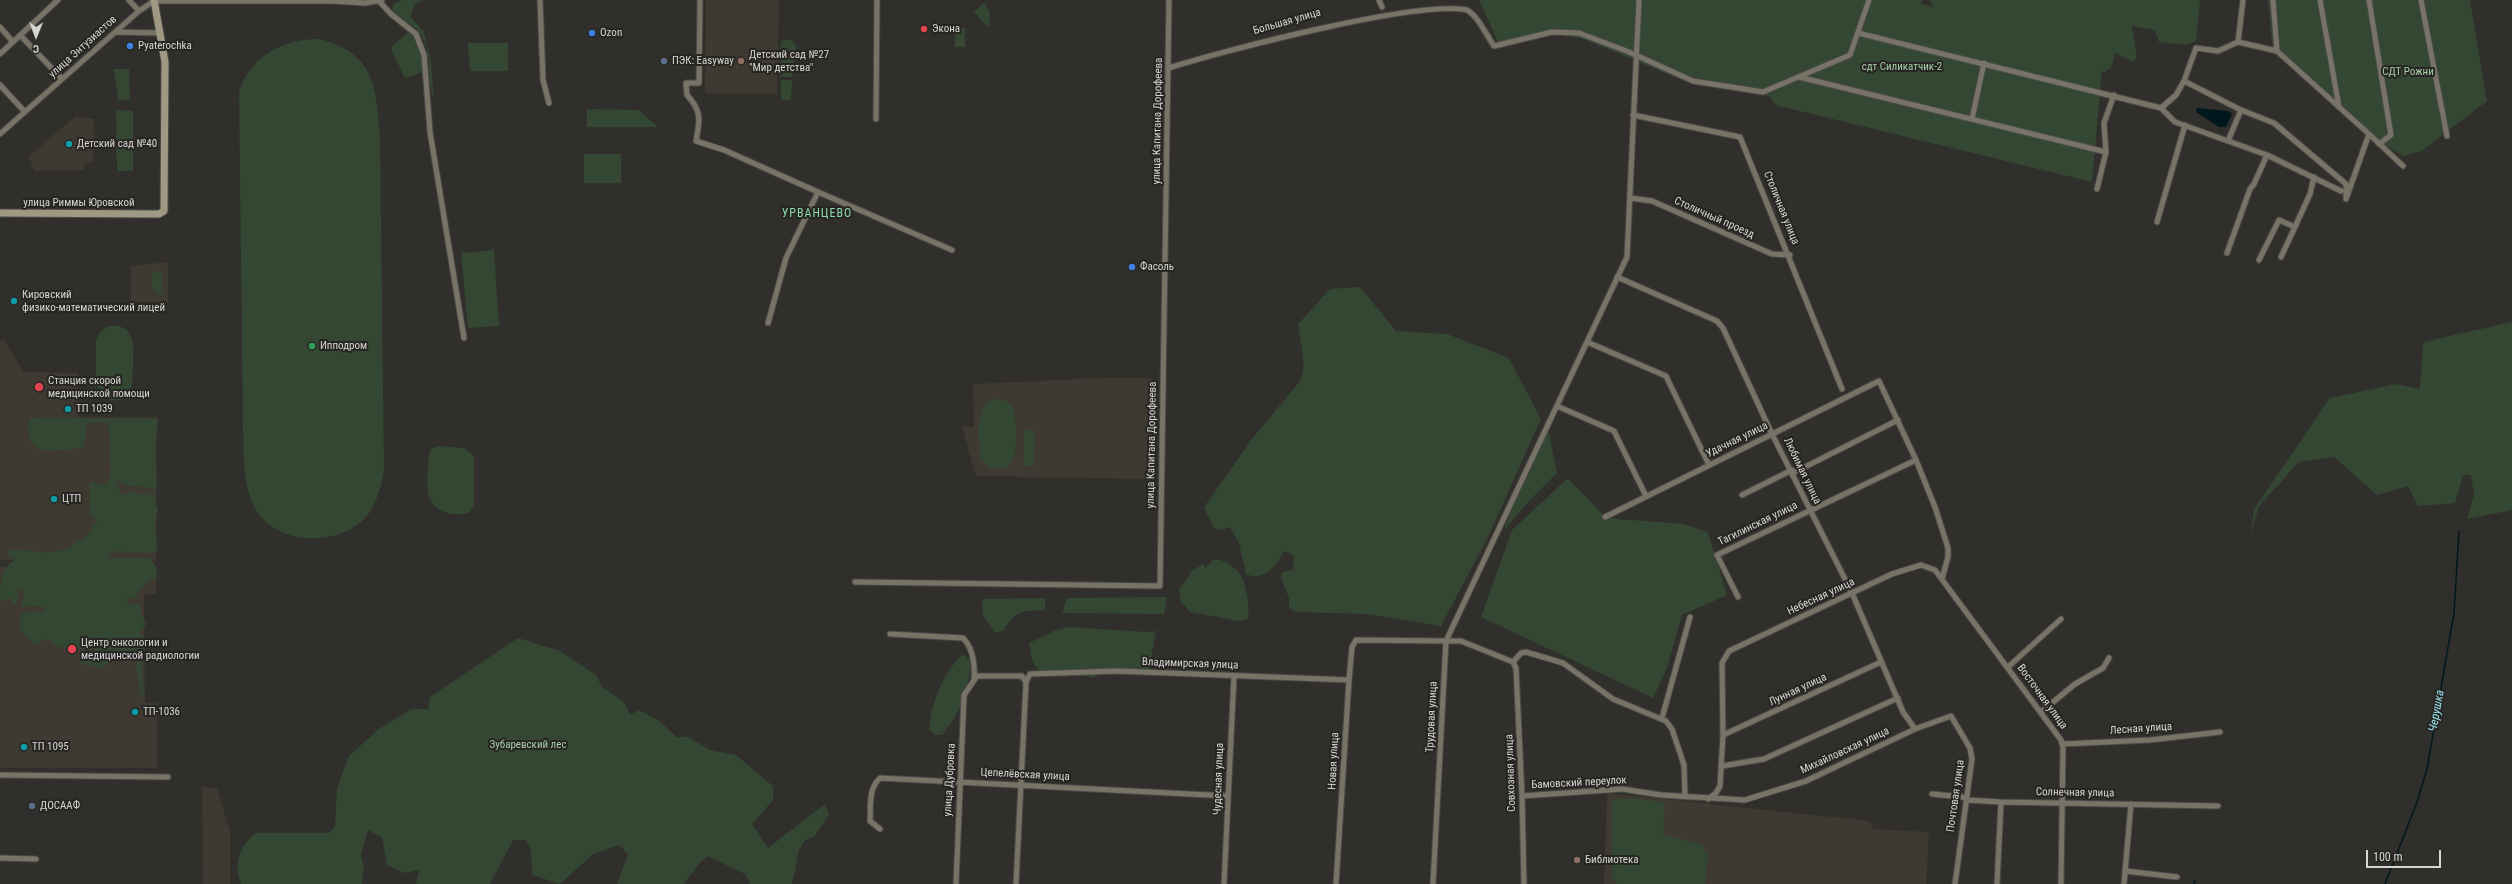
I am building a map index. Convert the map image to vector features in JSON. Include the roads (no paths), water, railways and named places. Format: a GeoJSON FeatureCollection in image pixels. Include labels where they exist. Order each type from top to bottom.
{"type":"FeatureCollection","features":[{"type":"Feature","properties":{"kind":"main road"},"geometry":{"type":"LineString","coordinates":[[154,1],[160,33]]}},
{"type":"Feature","properties":{"kind":"main road","name":"улица Риммы Юровской"},"geometry":{"type":"LineString","coordinates":[[0,213],[159,214],[164,211],[165,75],[160,33]]}},
{"type":"Feature","properties":{"kind":"street"},"geometry":{"type":"LineString","coordinates":[[0,54],[58,0]]}},
{"type":"Feature","properties":{"kind":"street"},"geometry":{"type":"LineString","coordinates":[[129,0],[139,11]]}},
{"type":"Feature","properties":{"kind":"street"},"geometry":{"type":"LineString","coordinates":[[154,1],[332,0],[365,3],[381,0],[391,14],[416,34],[423,50],[427,74],[430,132],[464,338]]}},
{"type":"Feature","properties":{"kind":"street"},"geometry":{"type":"LineString","coordinates":[[540,0],[544,80],[549,103]]}},
{"type":"Feature","properties":{"kind":"street"},"geometry":{"type":"LineString","coordinates":[[700,0],[699,83],[686,83],[687,95],[696,104],[700,119],[696,141],[724,150],[952,250]]}},
{"type":"Feature","properties":{"kind":"street"},"geometry":{"type":"LineString","coordinates":[[876,119],[877,0]]}},
{"type":"Feature","properties":{"kind":"street","name":"улица Капитана Дорофеева"},"geometry":{"type":"LineString","coordinates":[[855,582],[1160,586],[1169,0]]}},
{"type":"Feature","properties":{"kind":"street"},"geometry":{"type":"LineString","coordinates":[[1379,0],[1382,7]]}},
{"type":"Feature","properties":{"kind":"street"},"geometry":{"type":"LineString","coordinates":[[1640,0],[1636,55],[1627,257],[1446,641],[1461,641],[1513,662],[1521,653],[1526,652],[1559,661],[1613,699],[1662,718],[1672,729],[1684,765],[1685,797]]}},
{"type":"Feature","properties":{"kind":"street"},"geometry":{"type":"LineString","coordinates":[[1412,5],[1450,5],[1467,10],[1476,18],[1494,46],[1552,32],[1579,33],[1636,55],[1693,81],[1763,92],[1850,55],[1869,0]]}},
{"type":"Feature","properties":{"kind":"street"},"geometry":{"type":"LineString","coordinates":[[2238,42],[2243,0]]}},
{"type":"Feature","properties":{"kind":"street"},"geometry":{"type":"LineString","coordinates":[[2273,0],[2277,51]]}},
{"type":"Feature","properties":{"kind":"street"},"geometry":{"type":"LineString","coordinates":[[2320,0],[2339,107]]}},
{"type":"Feature","properties":{"kind":"street"},"geometry":{"type":"LineString","coordinates":[[2369,0],[2392,135],[2379,144]]}},
{"type":"Feature","properties":{"kind":"street"},"geometry":{"type":"LineString","coordinates":[[2421,0],[2446,136]]}},
{"type":"Feature","properties":{"kind":"street","name":"улица Энтузиастов"},"geometry":{"type":"LineString","coordinates":[[0,134],[139,11],[154,1]]}},
{"type":"Feature","properties":{"kind":"street"},"geometry":{"type":"LineString","coordinates":[[1375,9],[1389,6]]}},
{"type":"Feature","properties":{"kind":"street","name":"Большая улица"},"geometry":{"type":"LineString","coordinates":[[1169,68],[1338,18]]}},
{"type":"Feature","properties":{"kind":"street"},"geometry":{"type":"LineString","coordinates":[[0,27],[13,42]]}},
{"type":"Feature","properties":{"kind":"street"},"geometry":{"type":"LineString","coordinates":[[116,32],[160,33]]}},
{"type":"Feature","properties":{"kind":"street"},"geometry":{"type":"LineString","coordinates":[[1858,33],[2114,95],[2161,108],[2175,122],[2267,154],[2341,190]]}},
{"type":"Feature","properties":{"kind":"street"},"geometry":{"type":"LineString","coordinates":[[21,36],[62,79]]}},
{"type":"Feature","properties":{"kind":"street"},"geometry":{"type":"LineString","coordinates":[[2161,108],[2176,95],[2184,81],[2196,48],[2218,51],[2238,42],[2277,51],[2403,166]]}},
{"type":"Feature","properties":{"kind":"street"},"geometry":{"type":"LineString","coordinates":[[1972,119],[1984,63]]}},
{"type":"Feature","properties":{"kind":"street"},"geometry":{"type":"LineString","coordinates":[[1799,77],[2106,152]]}},
{"type":"Feature","properties":{"kind":"street"},"geometry":{"type":"LineString","coordinates":[[2184,81],[2241,110],[2274,123],[2315,156],[2346,184],[2346,199],[2369,134]]}},
{"type":"Feature","properties":{"kind":"street"},"geometry":{"type":"LineString","coordinates":[[0,85],[25,112]]}},
{"type":"Feature","properties":{"kind":"street"},"geometry":{"type":"LineString","coordinates":[[2097,189],[2106,152],[2104,123],[2114,95]]}},
{"type":"Feature","properties":{"kind":"street"},"geometry":{"type":"LineString","coordinates":[[2228,141],[2241,110]]}},
{"type":"Feature","properties":{"kind":"street","name":"Столичная улица"},"geometry":{"type":"LineString","coordinates":[[1633,115],[1740,137],[1790,255],[1842,389]]}},
{"type":"Feature","properties":{"kind":"street"},"geometry":{"type":"LineString","coordinates":[[2157,222],[2185,125]]}},
{"type":"Feature","properties":{"kind":"street"},"geometry":{"type":"LineString","coordinates":[[2227,253],[2250,189],[2254,184],[2267,154]]}},
{"type":"Feature","properties":{"kind":"street"},"geometry":{"type":"LineString","coordinates":[[2281,257],[2310,194],[2314,178]]}},
{"type":"Feature","properties":{"kind":"street"},"geometry":{"type":"LineString","coordinates":[[768,323],[786,258],[818,192]]}},
{"type":"Feature","properties":{"kind":"street","name":"Столичный проезд"},"geometry":{"type":"LineString","coordinates":[[1630,198],[1652,201],[1772,254],[1790,255]]}},
{"type":"Feature","properties":{"kind":"street"},"geometry":{"type":"LineString","coordinates":[[2259,260],[2279,220],[2295,227]]}},
{"type":"Feature","properties":{"kind":"street","name":"Любимая улица"},"geometry":{"type":"LineString","coordinates":[[1617,277],[1717,321],[1723,328],[1772,434],[1793,472],[1810,510],[1852,594],[1898,698],[1915,729]]}},
{"type":"Feature","properties":{"kind":"street"},"geometry":{"type":"LineString","coordinates":[[1587,342],[1666,376],[1709,465]]}},
{"type":"Feature","properties":{"kind":"street","name":"Удачная улица"},"geometry":{"type":"LineString","coordinates":[[1605,517],[1879,382],[1898,420]]}},
{"type":"Feature","properties":{"kind":"street"},"geometry":{"type":"LineString","coordinates":[[1557,406],[1614,431],[1646,496]]}},
{"type":"Feature","properties":{"kind":"street"},"geometry":{"type":"LineString","coordinates":[[1742,495],[1793,472],[1898,420],[1935,507],[1948,548],[1948,557],[1942,579]]}},
{"type":"Feature","properties":{"kind":"street","name":"Тагилинская улица"},"geometry":{"type":"LineString","coordinates":[[1738,597],[1717,555],[1916,460]]}},
{"type":"Feature","properties":{"kind":"street","name":"Небесная улица"},"geometry":{"type":"LineString","coordinates":[[1723,735],[1722,663],[1729,651],[1892,574],[1921,565],[1935,570]]}},
{"type":"Feature","properties":{"kind":"street","name":"Восточная улица"},"geometry":{"type":"LineString","coordinates":[[1935,570],[2041,712],[2063,744],[2061,884]]}},
{"type":"Feature","properties":{"kind":"street"},"geometry":{"type":"LineString","coordinates":[[1662,718],[1690,617]]}},
{"type":"Feature","properties":{"kind":"street"},"geometry":{"type":"LineString","coordinates":[[2008,668],[2061,619]]}},
{"type":"Feature","properties":{"kind":"street"},"geometry":{"type":"LineString","coordinates":[[890,634],[963,638],[968,643],[972,654],[974,681]]}},
{"type":"Feature","properties":{"kind":"street","name":"Новая улица"},"geometry":{"type":"LineString","coordinates":[[1336,884],[1352,647],[1356,640],[1446,641]]}},
{"type":"Feature","properties":{"kind":"street","name":"Трудовая улица"},"geometry":{"type":"LineString","coordinates":[[1433,884],[1446,641]]}},
{"type":"Feature","properties":{"kind":"street"},"geometry":{"type":"LineString","coordinates":[[2041,712],[2075,684],[2103,668],[2109,658]]}},
{"type":"Feature","properties":{"kind":"street","name":"Совхозная улица"},"geometry":{"type":"LineString","coordinates":[[1513,662],[1516,668],[1522,796],[1524,884]]}},
{"type":"Feature","properties":{"kind":"street","name":"Лунная улица"},"geometry":{"type":"LineString","coordinates":[[1723,735],[1881,662]]}},
{"type":"Feature","properties":{"kind":"street","name":"Владимирская улица"},"geometry":{"type":"LineString","coordinates":[[1026,682],[1030,674],[1117,672],[1349,680]]}},
{"type":"Feature","properties":{"kind":"street"},"geometry":{"type":"LineString","coordinates":[[974,681],[977,676],[1022,676],[1026,682],[1016,884]]}},
{"type":"Feature","properties":{"kind":"street","name":"Чудесная улица"},"geometry":{"type":"LineString","coordinates":[[1224,884],[1234,676]]}},
{"type":"Feature","properties":{"kind":"street","name":"улица Дубровка"},"geometry":{"type":"LineString","coordinates":[[956,884],[964,695],[974,681]]}},
{"type":"Feature","properties":{"kind":"street"},"geometry":{"type":"LineString","coordinates":[[1722,766],[1764,759],[1898,698]]}},
{"type":"Feature","properties":{"kind":"street","name":"Михайловская улица"},"geometry":{"type":"LineString","coordinates":[[1745,800],[1806,781],[1915,729],[1951,716]]}},
{"type":"Feature","properties":{"kind":"street","name":"Почтовая улица"},"geometry":{"type":"LineString","coordinates":[[1951,716],[1970,748],[1972,759],[1955,884]]}},
{"type":"Feature","properties":{"kind":"street","name":"Лесная улица"},"geometry":{"type":"LineString","coordinates":[[2063,744],[2150,740],[2220,732]]}},
{"type":"Feature","properties":{"kind":"street"},"geometry":{"type":"LineString","coordinates":[[1708,799],[1716,793],[1720,786],[1723,735]]}},
{"type":"Feature","properties":{"kind":"street"},"geometry":{"type":"LineString","coordinates":[[0,775],[168,777]]}},
{"type":"Feature","properties":{"kind":"street","name":"Цепелёвская улица"},"geometry":{"type":"LineString","coordinates":[[880,829],[870,821],[871,795],[875,783],[880,778],[1228,796]]}},
{"type":"Feature","properties":{"kind":"street","name":"Бамовский переулок"},"geometry":{"type":"LineString","coordinates":[[1522,796],[1622,790],[1708,799],[1745,800]]}},
{"type":"Feature","properties":{"kind":"street","name":"Солнечная улица"},"geometry":{"type":"LineString","coordinates":[[1932,794],[1963,797],[1967,800],[2001,802],[2218,806]]}},
{"type":"Feature","properties":{"kind":"street"},"geometry":{"type":"LineString","coordinates":[[1997,884],[2001,802]]}},
{"type":"Feature","properties":{"kind":"street"},"geometry":{"type":"LineString","coordinates":[[2124,884],[2131,804]]}},
{"type":"Feature","properties":{"kind":"street"},"geometry":{"type":"LineString","coordinates":[[0,858],[36,859]]}},
{"type":"Feature","properties":{"kind":"street"},"geometry":{"type":"LineString","coordinates":[[2125,871],[2177,877]]}},
{"type":"Feature","properties":{"kind":"water"},"geometry":{"type":"Polygon","coordinates":[[[2197,108],[2229,111],[2232,114],[2226,127],[2219,127],[2196,112],[2197,108]]]}},
{"type":"Feature","properties":{"kind":"waterway","name":"Черушка"},"geometry":{"type":"LineString","coordinates":[[2385,884],[2417,802],[2427,769],[2454,613],[2459,531]]}},
{"type":"Feature","properties":{"kind":"waterway"},"geometry":{"type":"LineString","coordinates":[[2194,884],[2195,880]]}},
{"type":"Feature","properties":{"kind":"place","name":"Экона"},"geometry":{"type":"Point","coordinates":[924,29]}},
{"type":"Feature","properties":{"kind":"place","name":"Ozon"},"geometry":{"type":"Point","coordinates":[592,33]}},
{"type":"Feature","properties":{"kind":"place","name":"Pyaterochka"},"geometry":{"type":"Point","coordinates":[130,46]}},
{"type":"Feature","properties":{"kind":"place","name":"ПЭК: Easyway"},"geometry":{"type":"Point","coordinates":[664,61]}},
{"type":"Feature","properties":{"kind":"place","name":"Детский сад №27 \"Мир детства\""},"geometry":{"type":"Point","coordinates":[741,61]}},
{"type":"Feature","properties":{"kind":"place","name":"Детский сад №40"},"geometry":{"type":"Point","coordinates":[69,144]}},
{"type":"Feature","properties":{"kind":"place","name":"Фасоль"},"geometry":{"type":"Point","coordinates":[1132,267]}},
{"type":"Feature","properties":{"kind":"place","name":"Кировский физико-математический лицей"},"geometry":{"type":"Point","coordinates":[14,301]}},
{"type":"Feature","properties":{"kind":"place","name":"Ипподром"},"geometry":{"type":"Point","coordinates":[312,346]}},
{"type":"Feature","properties":{"kind":"place","name":"Станция скорой медицинской помощи"},"geometry":{"type":"Point","coordinates":[39,387]}},
{"type":"Feature","properties":{"kind":"place","name":"ТП 1039"},"geometry":{"type":"Point","coordinates":[68,409]}},
{"type":"Feature","properties":{"kind":"place","name":"ЦТП"},"geometry":{"type":"Point","coordinates":[54,499]}},
{"type":"Feature","properties":{"kind":"place","name":"Центр онкологии и медицинской радиологии"},"geometry":{"type":"Point","coordinates":[72,649]}},
{"type":"Feature","properties":{"kind":"place","name":"ТП-1036"},"geometry":{"type":"Point","coordinates":[135,712]}},
{"type":"Feature","properties":{"kind":"place","name":"ТП 1095"},"geometry":{"type":"Point","coordinates":[24,747]}},
{"type":"Feature","properties":{"kind":"place","name":"ДОСААФ"},"geometry":{"type":"Point","coordinates":[32,806]}},
{"type":"Feature","properties":{"kind":"place","name":"Библиотека"},"geometry":{"type":"Point","coordinates":[1577,860]}},
{"type":"Feature","properties":{"kind":"district","name":"УРВАНЦЕВО"},"geometry":{"type":"Point","coordinates":[817,214]}},
{"type":"Feature","properties":{"kind":"park label","name":"сдт Силикатчик-2"},"geometry":{"type":"Point","coordinates":[1902,67]}},
{"type":"Feature","properties":{"kind":"park label","name":"СДТ Рожни"},"geometry":{"type":"Point","coordinates":[2408,72]}},
{"type":"Feature","properties":{"kind":"park label","name":"Зубаревский лес"},"geometry":{"type":"Point","coordinates":[528,745]}}]}
